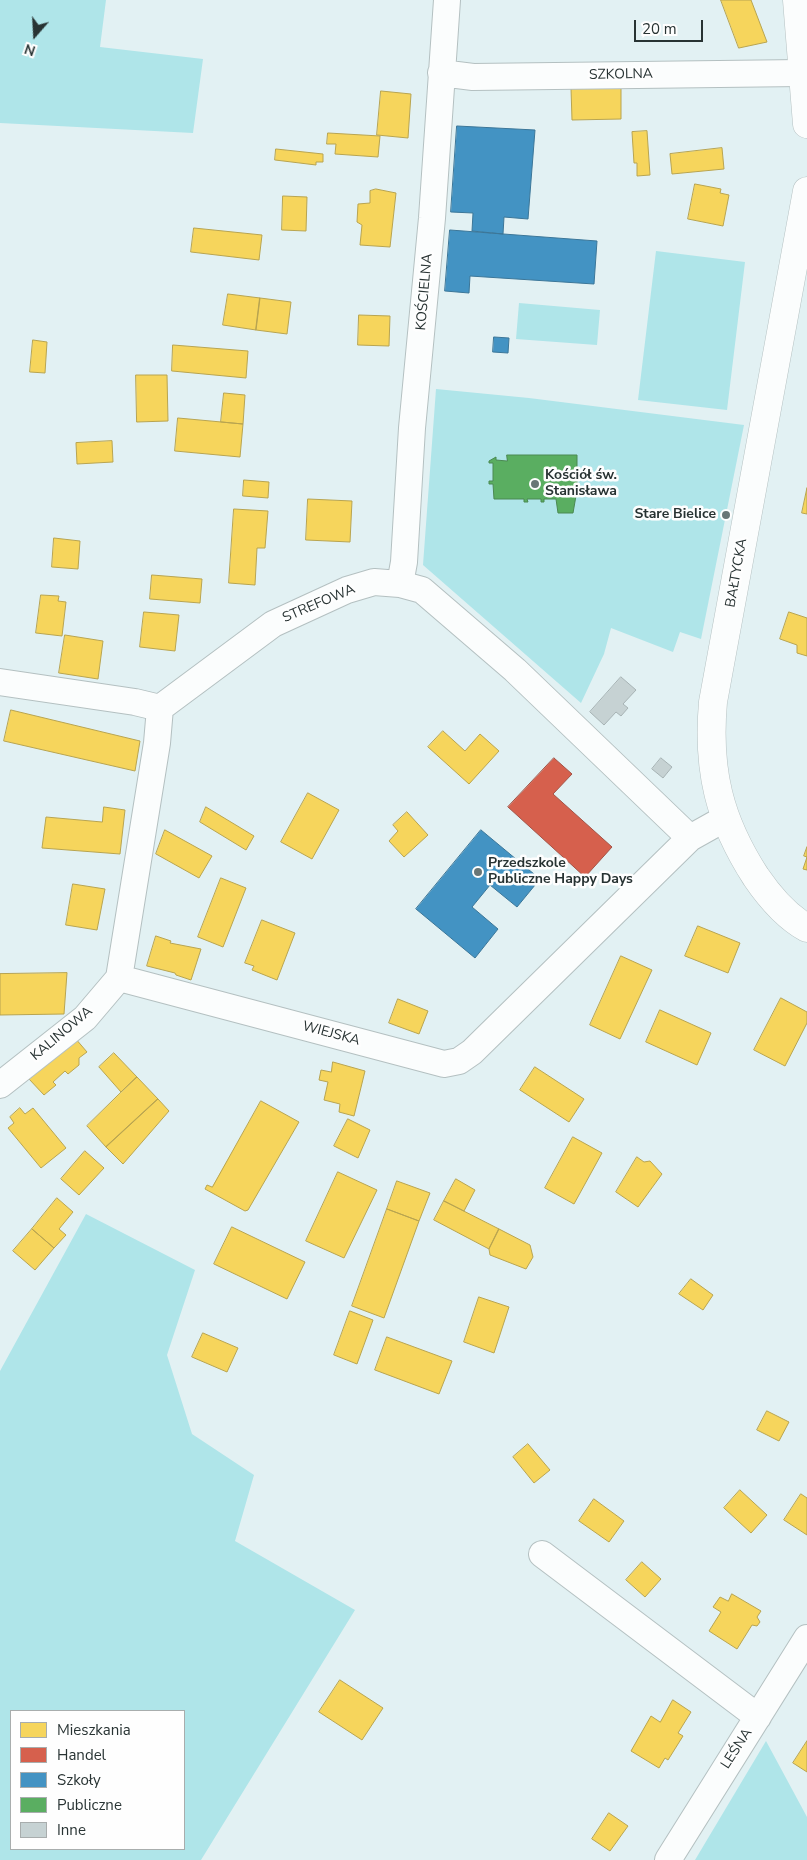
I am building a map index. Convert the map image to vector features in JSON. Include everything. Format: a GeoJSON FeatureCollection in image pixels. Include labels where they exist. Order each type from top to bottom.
{"type":"FeatureCollection","features":[{"type":"Feature","properties":{"kind":"street","name":"KOŚCIELNA"},"geometry":{"type":"LineString","coordinates":[[400,584],[404,562],[412,428],[432,218],[447,0]]}},
{"type":"Feature","properties":{"kind":"street"},"geometry":{"type":"LineString","coordinates":[[797,0],[801,73],[807,124]]}},
{"type":"Feature","properties":{"kind":"street","name":"SZKOLNA"},"geometry":{"type":"LineString","coordinates":[[441,73],[473,77],[801,73]]}},
{"type":"Feature","properties":{"kind":"street","name":"BAŁTYCKA"},"geometry":{"type":"LineString","coordinates":[[807,191],[713,702],[710,732],[715,782],[724,820],[745,860],[766,891],[796,922],[807,928]]}},
{"type":"Feature","properties":{"kind":"street","name":"STREFOWA"},"geometry":{"type":"LineString","coordinates":[[160,708],[273,624],[347,590],[374,582],[400,584],[422,590],[488,647],[690,838]]}},
{"type":"Feature","properties":{"kind":"street"},"geometry":{"type":"LineString","coordinates":[[0,682],[136,702],[160,708],[157,743],[119,978]]}},
{"type":"Feature","properties":{"kind":"street","name":"WIEJSKA"},"geometry":{"type":"LineString","coordinates":[[119,978],[444,1064],[459,1061],[472,1052],[690,838],[724,820]]}},
{"type":"Feature","properties":{"kind":"street","name":"KALINOWA"},"geometry":{"type":"LineString","coordinates":[[0,1084],[85,1018],[119,978]]}},
{"type":"Feature","properties":{"kind":"street"},"geometry":{"type":"LineString","coordinates":[[542,1554],[758,1717]]}},
{"type":"Feature","properties":{"kind":"street","name":"LEŚNA"},"geometry":{"type":"LineString","coordinates":[[668,1860],[807,1638]]}},
{"type":"Feature","properties":{"kind":"shaded area"},"geometry":{"type":"Polygon","coordinates":[[[0,0],[106,0],[100,47],[203,59],[193,133],[0,123],[0,0]]]}},
{"type":"Feature","properties":{"kind":"shaded area"},"geometry":{"type":"Polygon","coordinates":[[[656,251],[745,262],[727,410],[638,400],[656,251]]]}},
{"type":"Feature","properties":{"kind":"shaded area"},"geometry":{"type":"Polygon","coordinates":[[[519,303],[600,310],[597,345],[516,339],[519,303]]]}},
{"type":"Feature","properties":{"kind":"shaded area"},"geometry":{"type":"Polygon","coordinates":[[[436,389],[529,398],[744,425],[701,639],[680,632],[673,652],[611,628],[604,654],[581,703],[423,565],[436,389]]]}},
{"type":"Feature","properties":{"kind":"shaded area"},"geometry":{"type":"Polygon","coordinates":[[[86,1214],[195,1270],[167,1355],[192,1434],[254,1475],[235,1541],[355,1610],[201,1860],[0,1860],[0,1371],[86,1214]]]}},
{"type":"Feature","properties":{"kind":"shaded area"},"geometry":{"type":"Polygon","coordinates":[[[766,1741],[807,1817],[807,1860],[695,1860],[766,1741]]]}},
{"type":"Feature","properties":{"kind":"building: Mieszkania"},"geometry":{"type":"Polygon","coordinates":[[[721,0],[751,0],[767,42],[739,48],[721,0]]]}},
{"type":"Feature","properties":{"kind":"building: Mieszkania"},"geometry":{"type":"Polygon","coordinates":[[[621,87],[621,119],[572,120],[571,88],[621,87]]]}},
{"type":"Feature","properties":{"kind":"building: Mieszkania"},"geometry":{"type":"Polygon","coordinates":[[[381,91],[411,94],[408,138],[377,135],[381,91]]]}},
{"type":"Feature","properties":{"kind":"building: Mieszkania"},"geometry":{"type":"Polygon","coordinates":[[[647,131],[650,175],[637,176],[637,163],[634,163],[632,132],[647,131]]]}},
{"type":"Feature","properties":{"kind":"building: Mieszkania"},"geometry":{"type":"Polygon","coordinates":[[[328,133],[380,136],[378,157],[335,154],[336,144],[327,144],[328,133]]]}},
{"type":"Feature","properties":{"kind":"building: Mieszkania"},"geometry":{"type":"Polygon","coordinates":[[[722,148],[724,169],[672,174],[670,154],[722,148]]]}},
{"type":"Feature","properties":{"kind":"building: Mieszkania"},"geometry":{"type":"Polygon","coordinates":[[[276,149],[323,154],[323,162],[316,162],[316,165],[275,160],[276,149]]]}},
{"type":"Feature","properties":{"kind":"building: Mieszkania"},"geometry":{"type":"Polygon","coordinates":[[[695,184],[721,189],[720,193],[729,195],[723,226],[688,219],[695,184]]]}},
{"type":"Feature","properties":{"kind":"building: Mieszkania"},"geometry":{"type":"Polygon","coordinates":[[[376,189],[396,193],[390,247],[360,245],[362,225],[357,222],[358,204],[370,203],[370,191],[376,189]]]}},
{"type":"Feature","properties":{"kind":"building: Mieszkania"},"geometry":{"type":"Polygon","coordinates":[[[283,196],[307,197],[306,231],[282,230],[283,196]]]}},
{"type":"Feature","properties":{"kind":"building: Mieszkania"},"geometry":{"type":"Polygon","coordinates":[[[194,228],[262,235],[259,260],[191,252],[194,228]]]}},
{"type":"Feature","properties":{"kind":"building: Mieszkania"},"geometry":{"type":"Polygon","coordinates":[[[228,294],[260,298],[256,330],[223,325],[228,294]]]}},
{"type":"Feature","properties":{"kind":"building: Mieszkania"},"geometry":{"type":"Polygon","coordinates":[[[260,298],[291,302],[287,334],[256,330],[260,298]]]}},
{"type":"Feature","properties":{"kind":"building: Mieszkania"},"geometry":{"type":"Polygon","coordinates":[[[359,315],[390,316],[389,346],[358,345],[359,315]]]}},
{"type":"Feature","properties":{"kind":"building: Mieszkania"},"geometry":{"type":"Polygon","coordinates":[[[33,340],[47,342],[45,373],[30,372],[33,340]]]}},
{"type":"Feature","properties":{"kind":"building: Mieszkania"},"geometry":{"type":"Polygon","coordinates":[[[173,345],[248,351],[246,378],[172,371],[173,345]]]}},
{"type":"Feature","properties":{"kind":"building: Mieszkania"},"geometry":{"type":"Polygon","coordinates":[[[136,375],[167,375],[168,421],[137,422],[136,375]]]}},
{"type":"Feature","properties":{"kind":"building: Mieszkania"},"geometry":{"type":"Polygon","coordinates":[[[224,393],[245,395],[243,424],[221,422],[224,393]]]}},
{"type":"Feature","properties":{"kind":"building: Mieszkania"},"geometry":{"type":"Polygon","coordinates":[[[178,418],[243,424],[240,457],[175,451],[178,418]]]}},
{"type":"Feature","properties":{"kind":"building: Mieszkania"},"geometry":{"type":"Polygon","coordinates":[[[112,441],[113,462],[77,464],[76,443],[112,441]]]}},
{"type":"Feature","properties":{"kind":"building: Mieszkania"},"geometry":{"type":"Polygon","coordinates":[[[244,480],[269,482],[268,498],[243,496],[244,480]]]}},
{"type":"Feature","properties":{"kind":"building: Mieszkania"},"geometry":{"type":"Polygon","coordinates":[[[807,488],[807,514],[802,513],[807,488]]]}},
{"type":"Feature","properties":{"kind":"building: Mieszkania"},"geometry":{"type":"Polygon","coordinates":[[[308,499],[352,501],[350,542],[306,540],[308,499]]]}},
{"type":"Feature","properties":{"kind":"building: Mieszkania"},"geometry":{"type":"Polygon","coordinates":[[[234,509],[268,511],[265,548],[257,548],[255,585],[229,583],[234,509]]]}},
{"type":"Feature","properties":{"kind":"building: Mieszkania"},"geometry":{"type":"Polygon","coordinates":[[[54,538],[80,541],[78,569],[52,567],[54,538]]]}},
{"type":"Feature","properties":{"kind":"building: Mieszkania"},"geometry":{"type":"Polygon","coordinates":[[[152,575],[202,579],[200,603],[150,599],[152,575]]]}},
{"type":"Feature","properties":{"kind":"building: Mieszkania"},"geometry":{"type":"Polygon","coordinates":[[[41,595],[59,596],[58,601],[66,602],[62,636],[36,633],[41,595]]]}},
{"type":"Feature","properties":{"kind":"building: Mieszkania"},"geometry":{"type":"Polygon","coordinates":[[[144,612],[179,615],[175,651],[140,647],[144,612]]]}},
{"type":"Feature","properties":{"kind":"building: Mieszkania"},"geometry":{"type":"Polygon","coordinates":[[[789,612],[807,618],[807,656],[797,653],[797,645],[780,639],[789,612]]]}},
{"type":"Feature","properties":{"kind":"building: Mieszkania"},"geometry":{"type":"Polygon","coordinates":[[[65,635],[103,641],[98,679],[59,673],[65,635]]]}},
{"type":"Feature","properties":{"kind":"building: Mieszkania"},"geometry":{"type":"Polygon","coordinates":[[[11,710],[140,741],[135,771],[4,741],[11,710]]]}},
{"type":"Feature","properties":{"kind":"building: Mieszkania"},"geometry":{"type":"Polygon","coordinates":[[[443,731],[465,751],[480,734],[499,751],[469,784],[428,747],[443,731]]]}},
{"type":"Feature","properties":{"kind":"building: Mieszkania"},"geometry":{"type":"Polygon","coordinates":[[[308,793],[339,810],[312,859],[281,842],[308,793]]]}},
{"type":"Feature","properties":{"kind":"building: Mieszkania"},"geometry":{"type":"Polygon","coordinates":[[[104,807],[125,810],[120,854],[42,848],[46,817],[102,822],[104,807]]]}},
{"type":"Feature","properties":{"kind":"building: Mieszkania"},"geometry":{"type":"Polygon","coordinates":[[[206,807],[254,836],[246,850],[200,822],[206,807]]]}},
{"type":"Feature","properties":{"kind":"building: Mieszkania"},"geometry":{"type":"Polygon","coordinates":[[[407,812],[428,835],[404,857],[389,841],[398,831],[393,825],[407,812]]]}},
{"type":"Feature","properties":{"kind":"building: Mieszkania"},"geometry":{"type":"Polygon","coordinates":[[[165,830],[212,856],[199,878],[156,854],[165,830]]]}},
{"type":"Feature","properties":{"kind":"building: Mieszkania"},"geometry":{"type":"Polygon","coordinates":[[[807,857],[807,870],[803,869],[807,857]]]}},
{"type":"Feature","properties":{"kind":"building: Mieszkania"},"geometry":{"type":"Polygon","coordinates":[[[221,878],[246,888],[223,947],[198,937],[221,878]]]}},
{"type":"Feature","properties":{"kind":"building: Mieszkania"},"geometry":{"type":"Polygon","coordinates":[[[73,884],[105,889],[97,930],[66,925],[73,884]]]}},
{"type":"Feature","properties":{"kind":"building: Mieszkania"},"geometry":{"type":"Polygon","coordinates":[[[262,920],[295,933],[277,980],[252,970],[254,966],[245,963],[262,920]]]}},
{"type":"Feature","properties":{"kind":"building: Mieszkania"},"geometry":{"type":"Polygon","coordinates":[[[698,926],[740,943],[728,973],[685,956],[698,926]]]}},
{"type":"Feature","properties":{"kind":"building: Mieszkania"},"geometry":{"type":"Polygon","coordinates":[[[156,936],[171,941],[170,943],[201,949],[191,980],[175,973],[147,966],[156,936]]]}},
{"type":"Feature","properties":{"kind":"building: Mieszkania"},"geometry":{"type":"Polygon","coordinates":[[[621,956],[652,970],[620,1039],[590,1025],[621,956]]]}},
{"type":"Feature","properties":{"kind":"building: Mieszkania"},"geometry":{"type":"Polygon","coordinates":[[[67,973],[64,1014],[0,1015],[0,974],[67,973]]]}},
{"type":"Feature","properties":{"kind":"building: Mieszkania"},"geometry":{"type":"Polygon","coordinates":[[[781,998],[807,1012],[807,1023],[785,1066],[754,1050],[781,998]]]}},
{"type":"Feature","properties":{"kind":"building: Mieszkania"},"geometry":{"type":"Polygon","coordinates":[[[398,999],[428,1011],[419,1034],[389,1023],[398,999]]]}},
{"type":"Feature","properties":{"kind":"building: Mieszkania"},"geometry":{"type":"Polygon","coordinates":[[[660,1010],[711,1033],[697,1065],[646,1042],[660,1010]]]}},
{"type":"Feature","properties":{"kind":"building: Mieszkania"},"geometry":{"type":"Polygon","coordinates":[[[75,1038],[87,1052],[79,1058],[79,1065],[68,1074],[65,1071],[53,1082],[56,1085],[44,1095],[29,1079],[75,1038]]]}},
{"type":"Feature","properties":{"kind":"building: Mieszkania"},"geometry":{"type":"Polygon","coordinates":[[[114,1053],[137,1077],[121,1092],[99,1067],[114,1053]]]}},
{"type":"Feature","properties":{"kind":"building: Mieszkania"},"geometry":{"type":"Polygon","coordinates":[[[333,1062],[365,1071],[354,1116],[339,1112],[340,1104],[324,1100],[328,1082],[319,1080],[321,1070],[331,1072],[333,1062]]]}},
{"type":"Feature","properties":{"kind":"building: Mieszkania"},"geometry":{"type":"Polygon","coordinates":[[[535,1067],[584,1099],[569,1122],[520,1090],[535,1067]]]}},
{"type":"Feature","properties":{"kind":"building: Mieszkania"},"geometry":{"type":"Polygon","coordinates":[[[137,1077],[158,1099],[106,1147],[87,1126],[137,1077]]]}},
{"type":"Feature","properties":{"kind":"building: Mieszkania"},"geometry":{"type":"Polygon","coordinates":[[[158,1099],[169,1111],[123,1164],[106,1147],[158,1099]]]}},
{"type":"Feature","properties":{"kind":"building: Mieszkania"},"geometry":{"type":"Polygon","coordinates":[[[261,1101],[299,1122],[248,1210],[245,1211],[205,1189],[207,1185],[212,1187],[261,1101]]]}},
{"type":"Feature","properties":{"kind":"building: Mieszkania"},"geometry":{"type":"Polygon","coordinates":[[[20,1108],[25,1114],[33,1108],[66,1148],[41,1168],[8,1128],[14,1123],[10,1117],[20,1108]]]}},
{"type":"Feature","properties":{"kind":"building: Mieszkania"},"geometry":{"type":"Polygon","coordinates":[[[348,1119],[370,1130],[358,1158],[334,1146],[348,1119]]]}},
{"type":"Feature","properties":{"kind":"building: Mieszkania"},"geometry":{"type":"Polygon","coordinates":[[[573,1137],[602,1153],[574,1204],[545,1188],[573,1137]]]}},
{"type":"Feature","properties":{"kind":"building: Mieszkania"},"geometry":{"type":"Polygon","coordinates":[[[85,1151],[104,1168],[79,1195],[61,1179],[85,1151]]]}},
{"type":"Feature","properties":{"kind":"building: Mieszkania"},"geometry":{"type":"Polygon","coordinates":[[[637,1157],[644,1162],[650,1161],[662,1174],[638,1207],[616,1192],[637,1157]]]}},
{"type":"Feature","properties":{"kind":"building: Mieszkania"},"geometry":{"type":"Polygon","coordinates":[[[338,1172],[377,1190],[344,1258],[306,1241],[338,1172]]]}},
{"type":"Feature","properties":{"kind":"building: Mieszkania"},"geometry":{"type":"Polygon","coordinates":[[[456,1179],[475,1190],[464,1211],[444,1201],[456,1179]]]}},
{"type":"Feature","properties":{"kind":"building: Mieszkania"},"geometry":{"type":"Polygon","coordinates":[[[397,1181],[430,1193],[419,1221],[387,1209],[397,1181]]]}},
{"type":"Feature","properties":{"kind":"building: Mieszkania"},"geometry":{"type":"Polygon","coordinates":[[[57,1198],[73,1212],[59,1229],[66,1235],[54,1248],[32,1229],[57,1198]]]}},
{"type":"Feature","properties":{"kind":"building: Mieszkania"},"geometry":{"type":"Polygon","coordinates":[[[444,1201],[499,1229],[489,1249],[434,1220],[444,1201]]]}},
{"type":"Feature","properties":{"kind":"building: Mieszkania"},"geometry":{"type":"Polygon","coordinates":[[[387,1209],[419,1221],[384,1318],[352,1306],[387,1209]]]}},
{"type":"Feature","properties":{"kind":"building: Mieszkania"},"geometry":{"type":"Polygon","coordinates":[[[232,1227],[305,1262],[287,1299],[214,1264],[232,1227]]]}},
{"type":"Feature","properties":{"kind":"building: Mieszkania"},"geometry":{"type":"Polygon","coordinates":[[[32,1229],[54,1248],[35,1270],[13,1251],[32,1229]]]}},
{"type":"Feature","properties":{"kind":"building: Mieszkania"},"geometry":{"type":"Polygon","coordinates":[[[499,1229],[530,1245],[533,1257],[526,1269],[490,1255],[489,1249],[499,1229]]]}},
{"type":"Feature","properties":{"kind":"building: Mieszkania"},"geometry":{"type":"Polygon","coordinates":[[[691,1279],[713,1295],[703,1310],[679,1294],[691,1279]]]}},
{"type":"Feature","properties":{"kind":"building: Mieszkania"},"geometry":{"type":"Polygon","coordinates":[[[479,1297],[509,1307],[494,1353],[464,1342],[479,1297]]]}},
{"type":"Feature","properties":{"kind":"building: Mieszkania"},"geometry":{"type":"Polygon","coordinates":[[[350,1311],[373,1320],[357,1364],[334,1355],[350,1311]]]}},
{"type":"Feature","properties":{"kind":"building: Mieszkania"},"geometry":{"type":"Polygon","coordinates":[[[203,1333],[238,1348],[227,1372],[192,1357],[203,1333]]]}},
{"type":"Feature","properties":{"kind":"building: Mieszkania"},"geometry":{"type":"Polygon","coordinates":[[[387,1337],[452,1361],[439,1394],[375,1370],[387,1337]]]}},
{"type":"Feature","properties":{"kind":"building: Mieszkania"},"geometry":{"type":"Polygon","coordinates":[[[767,1411],[789,1422],[779,1441],[757,1430],[767,1411]]]}},
{"type":"Feature","properties":{"kind":"building: Mieszkania"},"geometry":{"type":"Polygon","coordinates":[[[528,1444],[550,1470],[534,1483],[513,1457],[528,1444]]]}},
{"type":"Feature","properties":{"kind":"building: Mieszkania"},"geometry":{"type":"Polygon","coordinates":[[[740,1490],[767,1515],[751,1533],[724,1508],[740,1490]]]}},
{"type":"Feature","properties":{"kind":"building: Mieszkania"},"geometry":{"type":"Polygon","coordinates":[[[801,1494],[807,1498],[807,1535],[784,1520],[801,1494]]]}},
{"type":"Feature","properties":{"kind":"building: Mieszkania"},"geometry":{"type":"Polygon","coordinates":[[[594,1499],[624,1521],[609,1542],[579,1521],[594,1499]]]}},
{"type":"Feature","properties":{"kind":"building: Mieszkania"},"geometry":{"type":"Polygon","coordinates":[[[642,1562],[661,1579],[645,1597],[626,1580],[642,1562]]]}},
{"type":"Feature","properties":{"kind":"building: Mieszkania"},"geometry":{"type":"Polygon","coordinates":[[[732,1594],[761,1611],[757,1617],[760,1622],[757,1626],[752,1625],[737,1649],[709,1631],[721,1612],[713,1607],[720,1597],[728,1601],[732,1594]]]}},
{"type":"Feature","properties":{"kind":"building: Mieszkania"},"geometry":{"type":"Polygon","coordinates":[[[340,1680],[383,1708],[362,1740],[319,1712],[340,1680]]]}},
{"type":"Feature","properties":{"kind":"building: Mieszkania"},"geometry":{"type":"Polygon","coordinates":[[[673,1700],[691,1712],[678,1733],[683,1736],[668,1760],[665,1758],[659,1768],[631,1751],[651,1716],[660,1722],[673,1700]]]}},
{"type":"Feature","properties":{"kind":"building: Mieszkania"},"geometry":{"type":"Polygon","coordinates":[[[807,1741],[807,1772],[793,1763],[807,1741]]]}},
{"type":"Feature","properties":{"kind":"building: Mieszkania"},"geometry":{"type":"Polygon","coordinates":[[[609,1813],[628,1826],[610,1851],[592,1839],[609,1813]]]}},
{"type":"Feature","properties":{"kind":"building: Handel"},"geometry":{"type":"Polygon","coordinates":[[[554,758],[572,774],[553,794],[612,847],[585,877],[508,807],[554,758]]]}},
{"type":"Feature","properties":{"kind":"building: Szkoły"},"geometry":{"type":"Polygon","coordinates":[[[457,126],[535,130],[528,219],[504,217],[503,234],[472,231],[473,213],[451,212],[457,126]]]}},
{"type":"Feature","properties":{"kind":"building: Szkoły"},"geometry":{"type":"Polygon","coordinates":[[[450,230],[597,241],[594,284],[470,276],[469,293],[445,291],[450,230]]]}},
{"type":"Feature","properties":{"kind":"building: Szkoły"},"geometry":{"type":"Polygon","coordinates":[[[494,337],[509,338],[508,353],[493,352],[494,337]]]}},
{"type":"Feature","properties":{"kind":"building: Szkoły"},"geometry":{"type":"Polygon","coordinates":[[[481,830],[540,879],[517,907],[490,885],[472,907],[498,929],[475,958],[416,909],[481,830]]]}},
{"type":"Feature","properties":{"kind":"building: Publiczne","name":"Kościół św. Stanisława"},"geometry":{"type":"Polygon","coordinates":[[[507,455],[577,455],[577,490],[573,513],[558,513],[556,499],[544,499],[544,502],[541,502],[541,499],[527,499],[528,502],[524,502],[524,499],[494,499],[493,484],[489,484],[489,481],[493,481],[493,463],[489,463],[489,461],[496,457],[496,460],[507,461],[507,455]]]}},
{"type":"Feature","properties":{"kind":"building: Inne"},"geometry":{"type":"Polygon","coordinates":[[[621,677],[636,690],[623,704],[628,708],[621,716],[616,712],[604,725],[590,712],[621,677]]]}},
{"type":"Feature","properties":{"kind":"building: Inne"},"geometry":{"type":"Polygon","coordinates":[[[661,758],[672,767],[663,778],[652,769],[661,758]]]}},
{"type":"Feature","properties":{"kind":"place","name":"Kościół św. Stanisława"},"geometry":{"type":"Point","coordinates":[535,484]}},
{"type":"Feature","properties":{"kind":"place","name":"Stare Bielice"},"geometry":{"type":"Point","coordinates":[726,515]}},
{"type":"Feature","properties":{"kind":"place","name":"Przedszkole Publiczne Happy Days"},"geometry":{"type":"Point","coordinates":[478,872]}}]}
